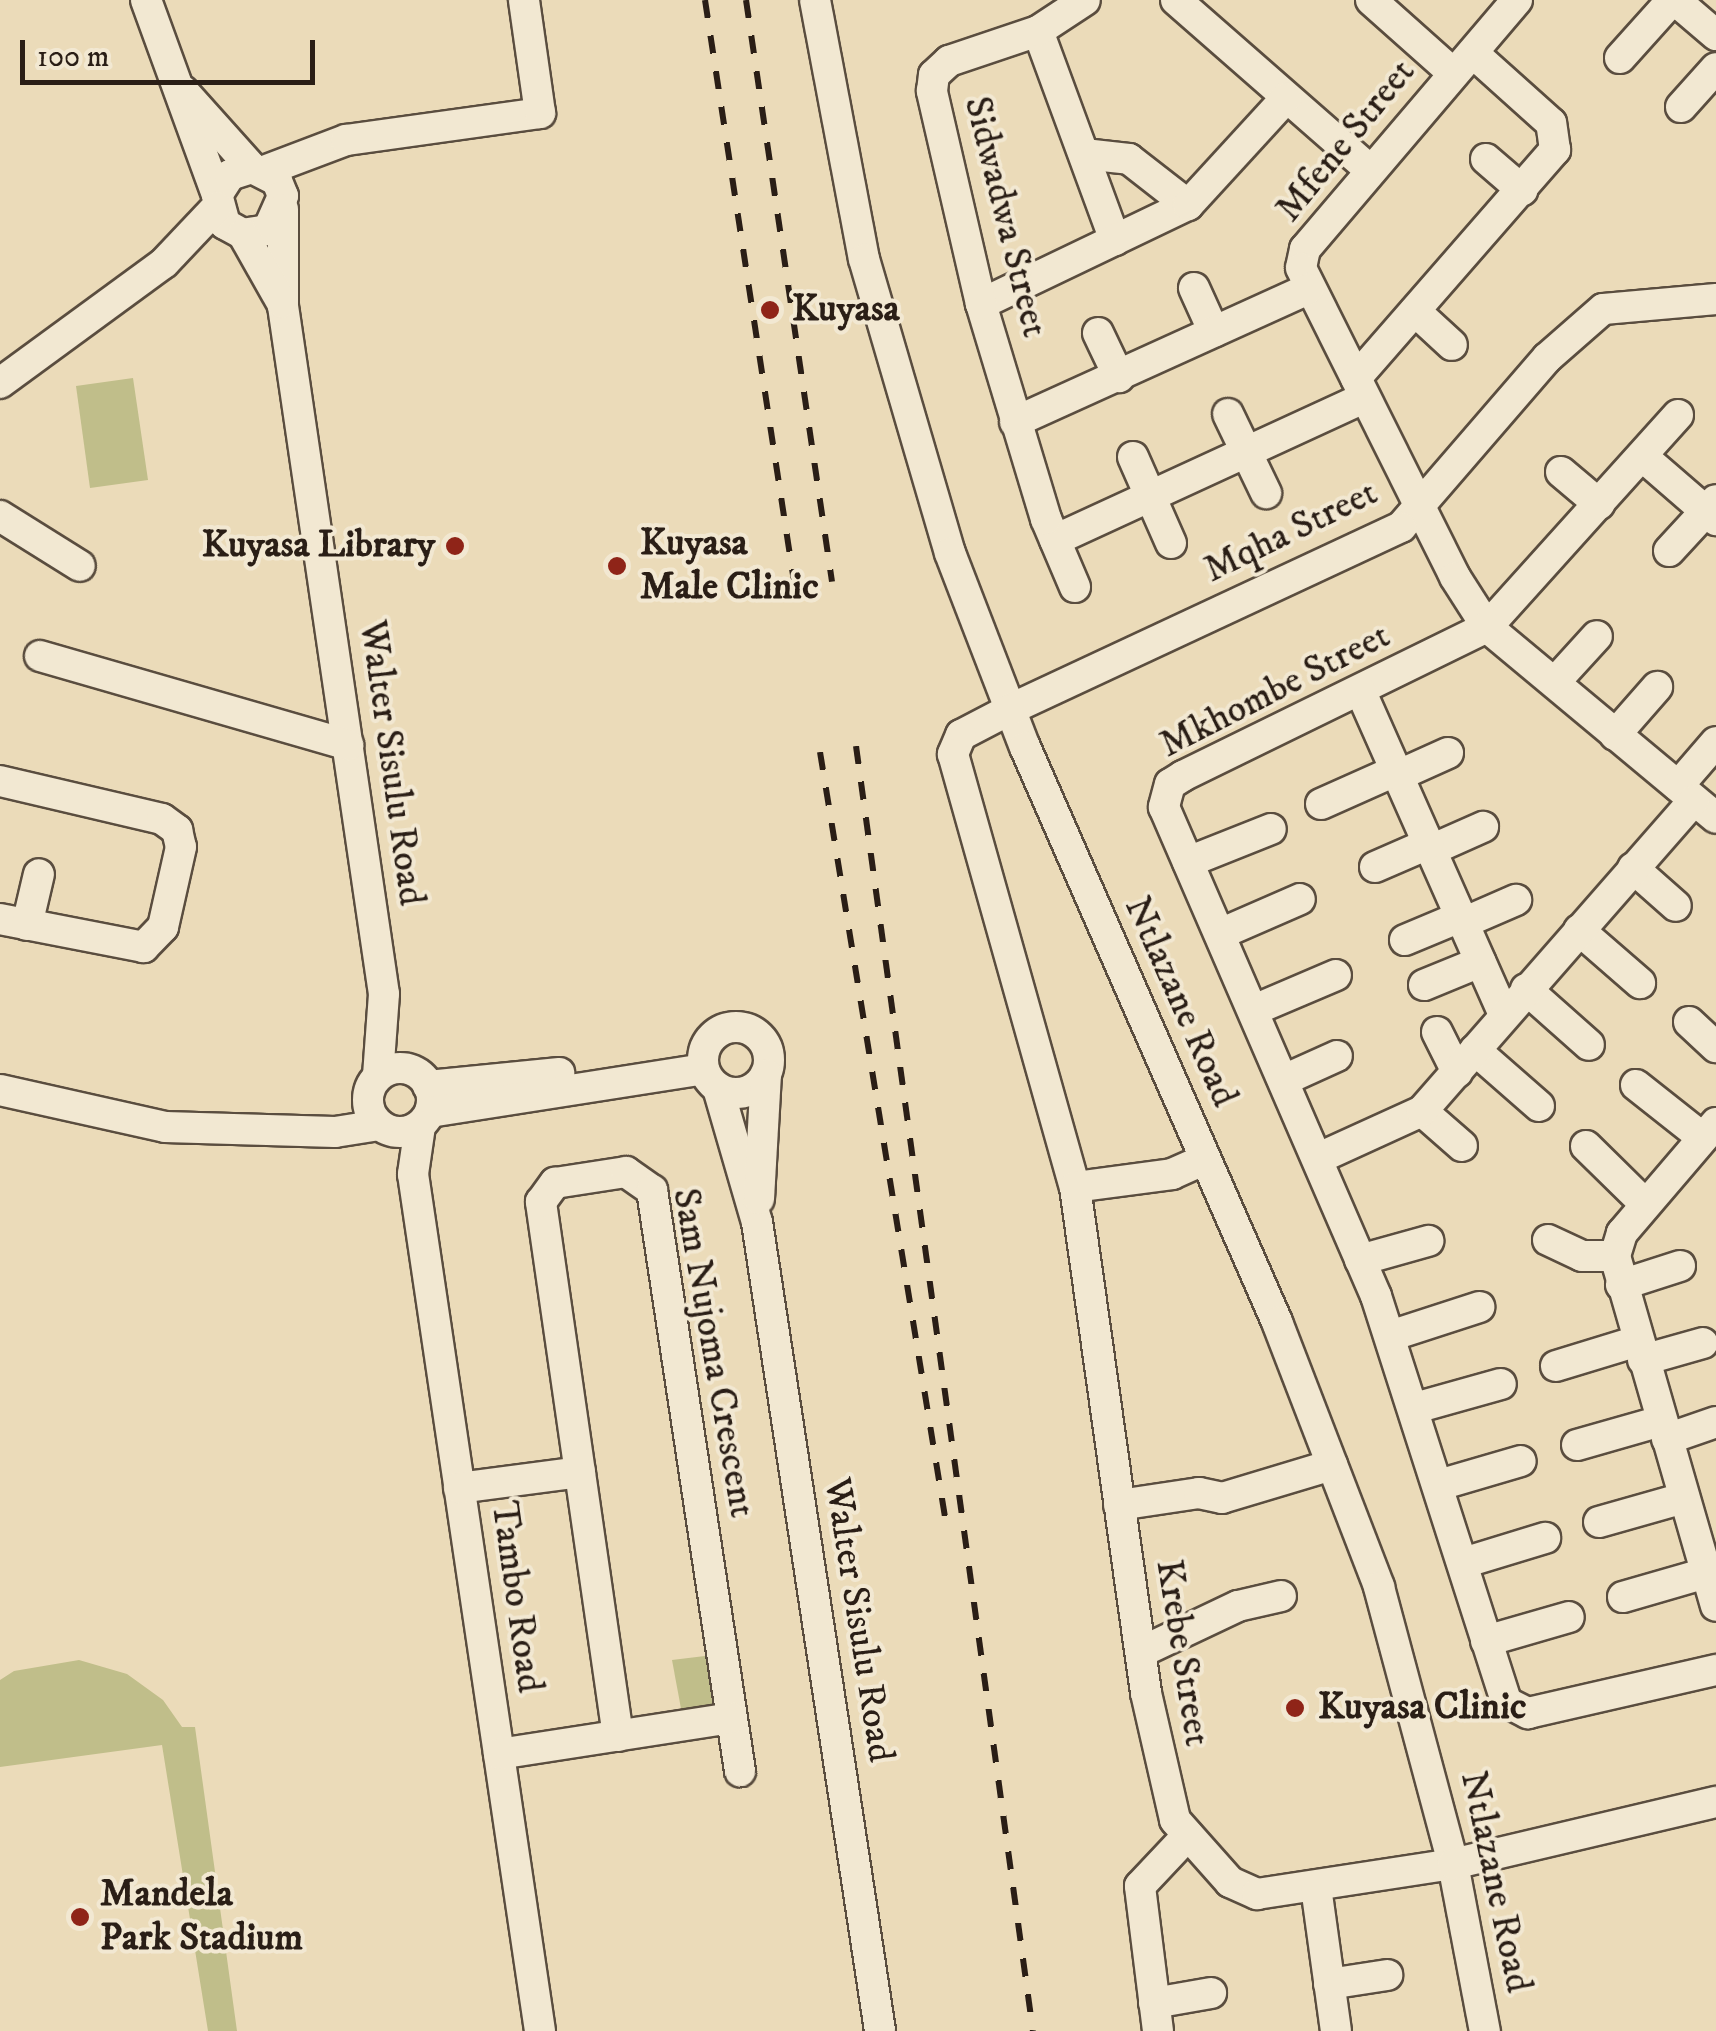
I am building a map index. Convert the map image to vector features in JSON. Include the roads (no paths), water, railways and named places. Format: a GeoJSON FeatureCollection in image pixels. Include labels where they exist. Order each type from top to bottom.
{"type":"FeatureCollection","features":[{"type":"Feature","properties":{"kind":"street"},"geometry":{"type":"LineString","coordinates":[[146,0],[183,92],[217,200],[240,233]]}},
{"type":"Feature","properties":{"kind":"street"},"geometry":{"type":"LineString","coordinates":[[0,384],[164,263],[217,200],[230,175],[310,156],[346,140],[540,114],[524,0]]}},
{"type":"Feature","properties":{"kind":"street","name":"Ntlazane Road"},"geometry":{"type":"LineString","coordinates":[[815,0],[846,182],[900,394],[950,553],[1009,710],[1205,1159],[1379,1587],[1453,1864],[1486,2031]]}},
{"type":"Feature","properties":{"kind":"street","name":"Sidwadwa Street"},"geometry":{"type":"LineString","coordinates":[[1075,587],[1015,422],[981,304],[934,75],[949,61],[1038,31],[1085,0]]}},
{"type":"Feature","properties":{"kind":"street"},"geometry":{"type":"LineString","coordinates":[[1176,0],[1370,170]]}},
{"type":"Feature","properties":{"kind":"street"},"geometry":{"type":"LineString","coordinates":[[1056,540],[1247,454],[1360,388],[1416,311],[1551,158],[1556,130],[1371,0]]}},
{"type":"Feature","properties":{"kind":"street","name":"Mfene Street"},"geometry":{"type":"LineString","coordinates":[[1308,289],[1301,268],[1305,249],[1517,0]]}},
{"type":"Feature","properties":{"kind":"street"},"geometry":{"type":"LineString","coordinates":[[1620,58],[1674,0],[1716,35]]}},
{"type":"Feature","properties":{"kind":"street"},"geometry":{"type":"LineString","coordinates":[[1038,31],[1116,240]]}},
{"type":"Feature","properties":{"kind":"street"},"geometry":{"type":"LineString","coordinates":[[1682,107],[1716,68]]}},
{"type":"Feature","properties":{"kind":"street"},"geometry":{"type":"LineString","coordinates":[[183,92],[258,169],[283,203]]}},
{"type":"Feature","properties":{"kind":"street"},"geometry":{"type":"LineString","coordinates":[[981,304],[1188,205],[1286,98]]}},
{"type":"Feature","properties":{"kind":"street"},"geometry":{"type":"LineString","coordinates":[[1084,154],[1129,160],[1188,205]]}},
{"type":"Feature","properties":{"kind":"street"},"geometry":{"type":"LineString","coordinates":[[164,263],[240,233],[268,230],[310,156]]}},
{"type":"Feature","properties":{"kind":"street"},"geometry":{"type":"LineString","coordinates":[[1486,159],[1522,190]]}},
{"type":"Feature","properties":{"kind":"street","name":"Walter Sisulu Road"},"geometry":{"type":"LineString","coordinates":[[283,203],[283,306],[384,994],[411,1109],[368,1101],[374,1082],[384,994]]}},
{"type":"Feature","properties":{"kind":"street","name":"Walter Sisulu Road"},"geometry":{"type":"LineString","coordinates":[[240,233],[283,306]]}},
{"type":"Feature","properties":{"kind":"street"},"geometry":{"type":"LineString","coordinates":[[1194,288],[1214,332]]}},
{"type":"Feature","properties":{"kind":"street"},"geometry":{"type":"LineString","coordinates":[[1015,422],[1308,289],[1420,509],[1487,627],[1696,801]]}},
{"type":"Feature","properties":{"kind":"street","name":"Mqha Street"},"geometry":{"type":"LineString","coordinates":[[1009,710],[1401,527],[1582,324],[1620,305],[1716,299]]}},
{"type":"Feature","properties":{"kind":"street"},"geometry":{"type":"LineString","coordinates":[[1416,311],[1452,345]]}},
{"type":"Feature","properties":{"kind":"street"},"geometry":{"type":"LineString","coordinates":[[1098,333],[1120,377]]}},
{"type":"Feature","properties":{"kind":"street"},"geometry":{"type":"LineString","coordinates":[[1228,414],[1266,494]]}},
{"type":"Feature","properties":{"kind":"street"},"geometry":{"type":"LineString","coordinates":[[1487,627],[1678,415]]}},
{"type":"Feature","properties":{"kind":"street"},"geometry":{"type":"LineString","coordinates":[[1642,456],[1713,510],[1669,551]]}},
{"type":"Feature","properties":{"kind":"street"},"geometry":{"type":"LineString","coordinates":[[1133,458],[1171,543]]}},
{"type":"Feature","properties":{"kind":"street"},"geometry":{"type":"LineString","coordinates":[[1561,472],[1599,504]]}},
{"type":"Feature","properties":{"kind":"street"},"geometry":{"type":"LineString","coordinates":[[0,516],[80,566]]}},
{"type":"Feature","properties":{"kind":"street","name":"Mkhombe Street"},"geometry":{"type":"LineString","coordinates":[[1487,627],[1170,784],[1164,807],[1319,1158],[1390,1336],[1501,1691],[1519,1712],[1716,1670]]}},
{"type":"Feature","properties":{"kind":"street"},"geometry":{"type":"LineString","coordinates":[[1555,682],[1597,636]]}},
{"type":"Feature","properties":{"kind":"street"},"geometry":{"type":"LineString","coordinates":[[40,656],[348,745]]}},
{"type":"Feature","properties":{"kind":"street"},"geometry":{"type":"LineString","coordinates":[[1615,736],[1656,687]]}},
{"type":"Feature","properties":{"kind":"street"},"geometry":{"type":"LineString","coordinates":[[1361,692],[1504,1015]]}},
{"type":"Feature","properties":{"kind":"street","name":"Krebe Street"},"geometry":{"type":"LineString","coordinates":[[1009,710],[959,738],[957,767],[1075,1187],[1140,1652],[1165,1796],[1188,1835],[1247,1892],[1316,1887],[1453,1864]]}},
{"type":"Feature","properties":{"kind":"street"},"geometry":{"type":"LineString","coordinates":[[1319,1158],[1422,1111],[1696,801],[1716,742]]}},
{"type":"Feature","properties":{"kind":"street"},"geometry":{"type":"LineString","coordinates":[[1321,804],[1448,753]]}},
{"type":"Feature","properties":{"kind":"street"},"geometry":{"type":"LineString","coordinates":[[0,781],[162,820],[176,830],[181,847],[163,927],[144,947],[14,922],[38,874]]}},
{"type":"Feature","properties":{"kind":"street"},"geometry":{"type":"LineString","coordinates":[[1374,867],[1483,827]]}},
{"type":"Feature","properties":{"kind":"street"},"geometry":{"type":"LineString","coordinates":[[1188,862],[1271,829]]}},
{"type":"Feature","properties":{"kind":"street"},"geometry":{"type":"LineString","coordinates":[[1633,868],[1676,906]]}},
{"type":"Feature","properties":{"kind":"street"},"geometry":{"type":"LineString","coordinates":[[1220,934],[1300,899]]}},
{"type":"Feature","properties":{"kind":"street"},"geometry":{"type":"LineString","coordinates":[[1406,940],[1516,900]]}},
{"type":"Feature","properties":{"kind":"street"},"geometry":{"type":"LineString","coordinates":[[1579,930],[1640,983]]}},
{"type":"Feature","properties":{"kind":"street"},"geometry":{"type":"LineString","coordinates":[[1424,985],[1480,962]]}},
{"type":"Feature","properties":{"kind":"street"},"geometry":{"type":"LineString","coordinates":[[1254,1010],[1336,975]]}},
{"type":"Feature","properties":{"kind":"street"},"geometry":{"type":"LineString","coordinates":[[1526,989],[1588,1046]]}},
{"type":"Feature","properties":{"kind":"street"},"geometry":{"type":"LineString","coordinates":[[1689,1022],[1716,1047]]}},
{"type":"Feature","properties":{"kind":"street"},"geometry":{"type":"LineString","coordinates":[[0,1090],[165,1127],[277,1130],[708,1070],[740,1093],[766,1074],[768,1049],[748,1028],[723,1029],[708,1070]]}},
{"type":"Feature","properties":{"kind":"street"},"geometry":{"type":"LineString","coordinates":[[1437,1032],[1466,1061],[1539,1106]]}},
{"type":"Feature","properties":{"kind":"street"},"geometry":{"type":"LineString","coordinates":[[1284,1080],[1338,1056]]}},
{"type":"Feature","properties":{"kind":"street"},"geometry":{"type":"LineString","coordinates":[[277,1130],[332,1117],[391,1069],[411,1109]]}},
{"type":"Feature","properties":{"kind":"street","name":"Walter Sisulu Road"},"geometry":{"type":"LineString","coordinates":[[708,1070],[757,1222],[880,2031]]}},
{"type":"Feature","properties":{"kind":"street","name":"Walter Sisulu Road"},"geometry":{"type":"LineString","coordinates":[[757,1222],[766,1074]]}},
{"type":"Feature","properties":{"kind":"street"},"geometry":{"type":"LineString","coordinates":[[1623,1596],[1713,1591],[1696,1506],[1664,1430],[1618,1271],[1622,1233],[1710,1130],[1636,1084]]}},
{"type":"Feature","properties":{"kind":"street","name":"Tambo Road"},"geometry":{"type":"LineString","coordinates":[[411,1109],[413,1174],[540,2031]]}},
{"type":"Feature","properties":{"kind":"street"},"geometry":{"type":"LineString","coordinates":[[1422,1111],[1462,1146]]}},
{"type":"Feature","properties":{"kind":"street"},"geometry":{"type":"LineString","coordinates":[[1586,1146],[1645,1204]]}},
{"type":"Feature","properties":{"kind":"street"},"geometry":{"type":"LineString","coordinates":[[1075,1187],[1172,1174],[1205,1159]]}},
{"type":"Feature","properties":{"kind":"street","name":"Sam Nujoma Crescent"},"geometry":{"type":"LineString","coordinates":[[618,1736],[541,1202],[556,1184],[626,1172],[652,1190],[740,1772]]}},
{"type":"Feature","properties":{"kind":"street"},"geometry":{"type":"LineString","coordinates":[[1548,1240],[1618,1271],[1680,1266]]}},
{"type":"Feature","properties":{"kind":"street"},"geometry":{"type":"LineString","coordinates":[[1360,1260],[1428,1241]]}},
{"type":"Feature","properties":{"kind":"street"},"geometry":{"type":"LineString","coordinates":[[1390,1336],[1479,1307]]}},
{"type":"Feature","properties":{"kind":"street"},"geometry":{"type":"LineString","coordinates":[[1556,1366],[1703,1342]]}},
{"type":"Feature","properties":{"kind":"street"},"geometry":{"type":"LineString","coordinates":[[1415,1408],[1501,1384]]}},
{"type":"Feature","properties":{"kind":"street"},"geometry":{"type":"LineString","coordinates":[[1577,1445],[1716,1422]]}},
{"type":"Feature","properties":{"kind":"street"},"geometry":{"type":"LineString","coordinates":[[1439,1485],[1521,1461]]}},
{"type":"Feature","properties":{"kind":"street"},"geometry":{"type":"LineString","coordinates":[[1120,1505],[1199,1493],[1222,1498],[1332,1465]]}},
{"type":"Feature","properties":{"kind":"street"},"geometry":{"type":"LineString","coordinates":[[459,1488],[580,1472]]}},
{"type":"Feature","properties":{"kind":"street"},"geometry":{"type":"LineString","coordinates":[[1599,1522],[1696,1506]]}},
{"type":"Feature","properties":{"kind":"street"},"geometry":{"type":"LineString","coordinates":[[1463,1562],[1545,1538]]}},
{"type":"Feature","properties":{"kind":"street"},"geometry":{"type":"LineString","coordinates":[[1140,1652],[1238,1606],[1282,1596]]}},
{"type":"Feature","properties":{"kind":"street"},"geometry":{"type":"LineString","coordinates":[[1486,1641],[1569,1616]]}},
{"type":"Feature","properties":{"kind":"street"},"geometry":{"type":"LineString","coordinates":[[499,1754],[731,1718]]}},
{"type":"Feature","properties":{"kind":"street"},"geometry":{"type":"LineString","coordinates":[[1453,1864],[1716,1802]]}},
{"type":"Feature","properties":{"kind":"street"},"geometry":{"type":"LineString","coordinates":[[1188,1835],[1140,1886],[1156,2017],[1211,1993]]}},
{"type":"Feature","properties":{"kind":"street"},"geometry":{"type":"LineString","coordinates":[[1316,1887],[1336,2031]]}},
{"type":"Feature","properties":{"kind":"street"},"geometry":{"type":"LineString","coordinates":[[1330,1984],[1387,1974]]}},
{"type":"Feature","properties":{"kind":"railway"},"geometry":{"type":"LineString","coordinates":[[705,0],[795,588]]}},
{"type":"Feature","properties":{"kind":"railway"},"geometry":{"type":"LineString","coordinates":[[746,0],[832,582]]}},
{"type":"Feature","properties":{"kind":"railway"},"geometry":{"type":"LineString","coordinates":[[856,746],[1033,2031]]}},
{"type":"Feature","properties":{"kind":"railway"},"geometry":{"type":"LineString","coordinates":[[820,752],[945,1517]]}},
{"type":"Feature","properties":{"kind":"place","name":"Kuyasa"},"geometry":{"type":"Point","coordinates":[770,310]}},
{"type":"Feature","properties":{"kind":"place","name":"Kuyasa Library"},"geometry":{"type":"Point","coordinates":[455,546]}},
{"type":"Feature","properties":{"kind":"place","name":"Kuyasa Male Clinic"},"geometry":{"type":"Point","coordinates":[617,566]}},
{"type":"Feature","properties":{"kind":"place","name":"Kuyasa Clinic"},"geometry":{"type":"Point","coordinates":[1295,1708]}},
{"type":"Feature","properties":{"kind":"place","name":"Mandela Park Stadium"},"geometry":{"type":"Point","coordinates":[80,1917]}}]}
